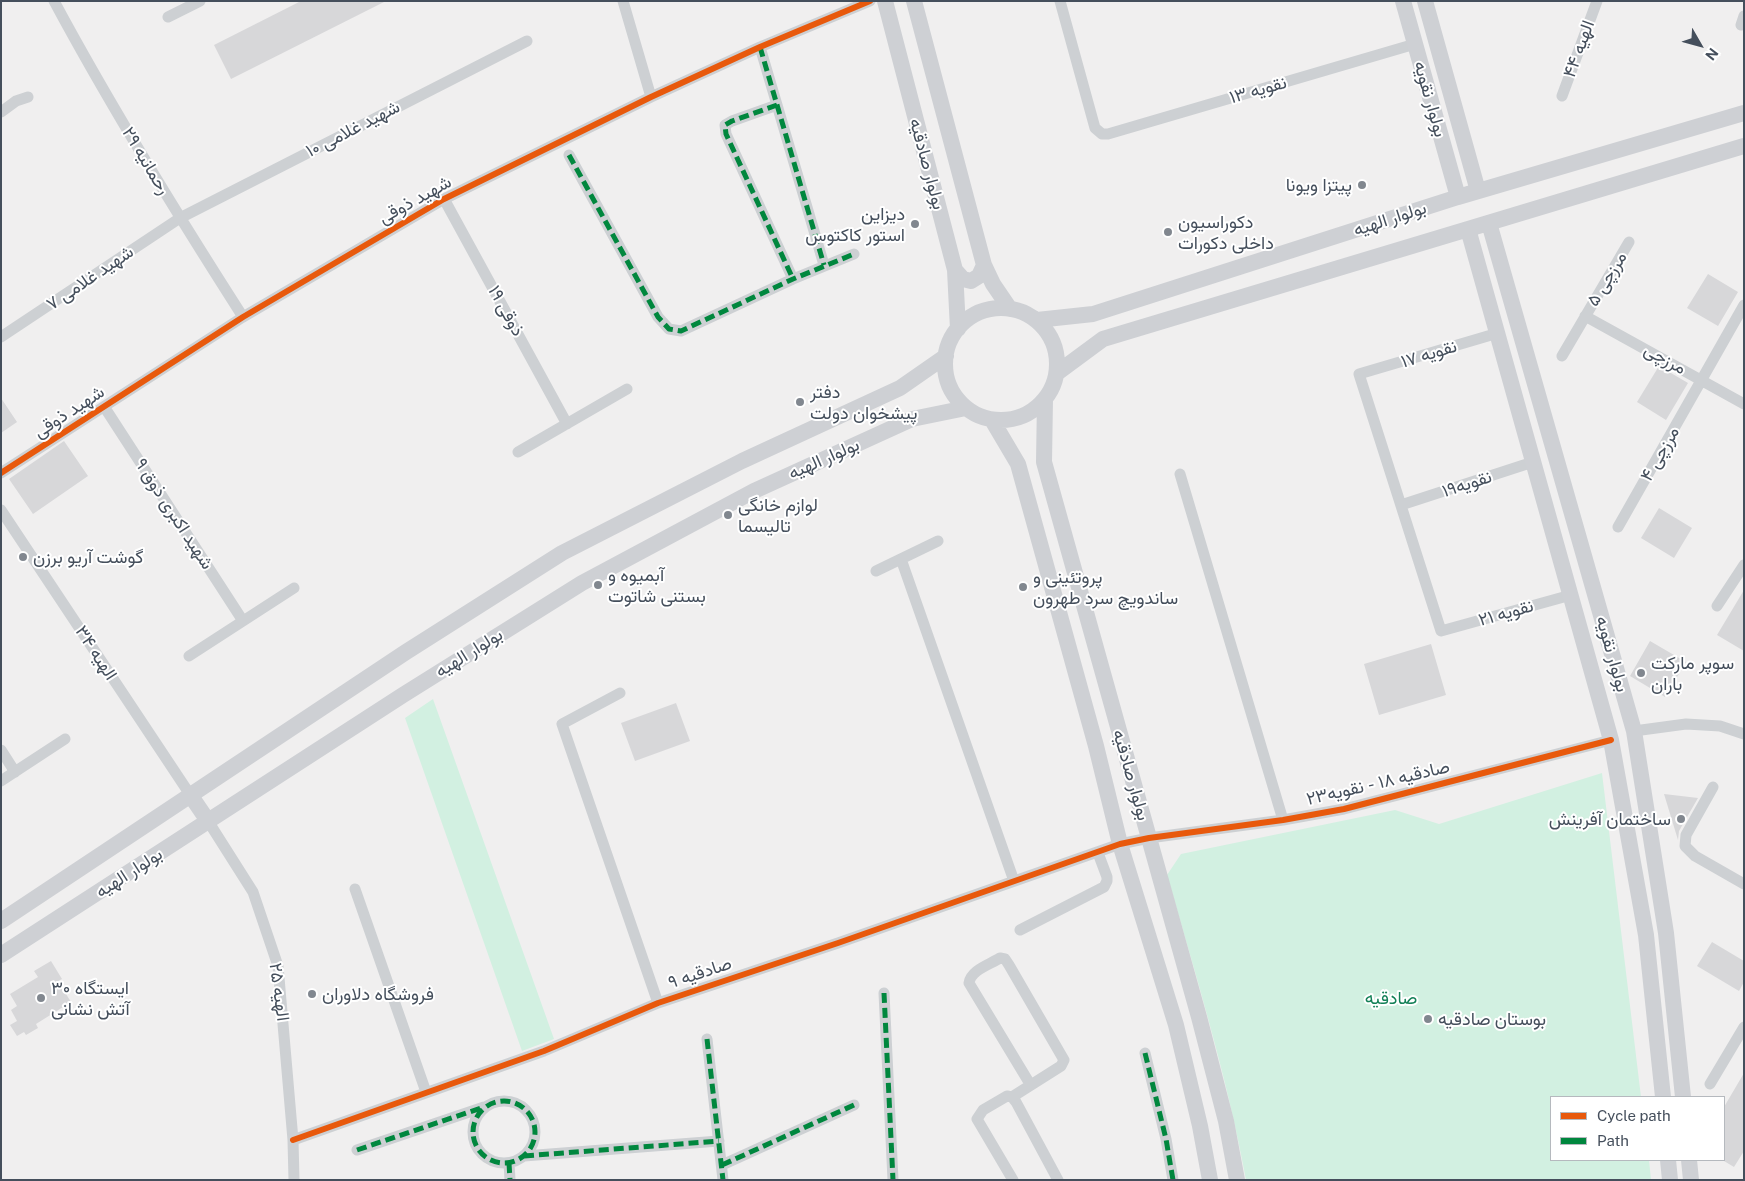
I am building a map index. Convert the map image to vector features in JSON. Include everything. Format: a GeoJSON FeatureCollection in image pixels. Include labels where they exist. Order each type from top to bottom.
{"type":"FeatureCollection","features":[{"type":"Feature","properties":{"kind":"main road","name":"بولوار صادقیه"},"geometry":{"type":"LineString","coordinates":[[884,1],[955,270],[958,329]]}},
{"type":"Feature","properties":{"kind":"main road","name":"بولوار صادقیه"},"geometry":{"type":"LineString","coordinates":[[914,1],[984,265],[993,284],[1010,308]]}},
{"type":"Feature","properties":{"kind":"main road","name":"بولوار نقویه"},"geometry":{"type":"LineString","coordinates":[[1403,1],[1458,197]]}},
{"type":"Feature","properties":{"kind":"main road","name":"بولوار نقویه"},"geometry":{"type":"LineString","coordinates":[[1425,1],[1478,191]]}},
{"type":"Feature","properties":{"kind":"main road","name":"بولوار الهیه"},"geometry":{"type":"LineString","coordinates":[[1037,320],[1093,314],[1458,197],[1744,113]]}},
{"type":"Feature","properties":{"kind":"main road","name":"بولوار الهیه"},"geometry":{"type":"LineString","coordinates":[[1057,373],[1102,338],[1744,146]]}},
{"type":"Feature","properties":{"kind":"main road","name":"بولوار نقویه"},"geometry":{"type":"LineString","coordinates":[[1489,222],[1634,731],[1666,933],[1682,1096]]}},
{"type":"Feature","properties":{"kind":"main road","name":"بولوار نقویه"},"geometry":{"type":"LineString","coordinates":[[1468,229],[1611,740],[1646,935],[1663,1096]]}},
{"type":"Feature","properties":{"kind":"main road"},"geometry":{"type":"LineString","coordinates":[[955,270],[962,279],[971,281],[979,276],[984,265]]}},
{"type":"Feature","properties":{"kind":"main road"},"geometry":{"type":"LineString","coordinates":[[996,308],[1010,308],[1037,320],[1047,331],[1054,344],[1057,358],[1057,373],[1053,387],[1045,400],[1034,410],[1021,417],[1007,420],[992,420],[979,416],[966,408],[956,397],[949,384],[946,370],[946,356],[950,342],[958,329],[968,319],[981,312],[996,308]]}},
{"type":"Feature","properties":{"kind":"main road","name":"بولوار الهیه"},"geometry":{"type":"LineString","coordinates":[[1,921],[406,652],[562,553],[742,461],[900,388],[946,356]]}},
{"type":"Feature","properties":{"kind":"main road","name":"بولوار صادقیه"},"geometry":{"type":"LineString","coordinates":[[1045,400],[1044,462],[1224,1112],[1237,1180]]}},
{"type":"Feature","properties":{"kind":"main road","name":"بولوار الهیه"},"geometry":{"type":"LineString","coordinates":[[1,955],[403,695],[582,583],[780,479],[912,419],[966,408]]}},
{"type":"Feature","properties":{"kind":"main road","name":"بولوار صادقیه"},"geometry":{"type":"LineString","coordinates":[[992,420],[1018,464],[1096,746],[1120,844],[1176,1025],[1200,1126],[1210,1180]]}},
{"type":"Feature","properties":{"kind":"main road"},"geometry":{"type":"LineString","coordinates":[[190,796],[208,821]]}},
{"type":"Feature","properties":{"kind":"main road"},"geometry":{"type":"LineString","coordinates":[[1660,1064],[1679,1061]]}},
{"type":"Feature","properties":{"kind":"main road"},"geometry":{"type":"LineString","coordinates":[[1668,1161],[1670,1180]]}},
{"type":"Feature","properties":{"kind":"main road"},"geometry":{"type":"LineString","coordinates":[[1689,1161],[1691,1180]]}},
{"type":"Feature","properties":{"kind":"street","name":"رحمانیه ۲۹"},"geometry":{"type":"LineString","coordinates":[[54,1],[86,60],[180,218],[243,316]]}},
{"type":"Feature","properties":{"kind":"street"},"geometry":{"type":"LineString","coordinates":[[168,17],[200,1]]}},
{"type":"Feature","properties":{"kind":"street"},"geometry":{"type":"LineString","coordinates":[[623,1],[652,97]]}},
{"type":"Feature","properties":{"kind":"street","name":"شهید ذوقی"},"geometry":{"type":"LineString","coordinates":[[1,473],[105,408],[243,316],[444,199],[652,97],[870,1]]}},
{"type":"Feature","properties":{"kind":"street","name":"نقویه ۱۳"},"geometry":{"type":"LineString","coordinates":[[1060,1],[1095,128],[1102,134],[1108,134],[1415,44]]}},
{"type":"Feature","properties":{"kind":"street","name":"الهیه ۴۴"},"geometry":{"type":"LineString","coordinates":[[1562,96],[1597,1]]}},
{"type":"Feature","properties":{"kind":"street","name":"شهید غلامی ۱۰"},"geometry":{"type":"LineString","coordinates":[[180,218],[526,40]]}},
{"type":"Feature","properties":{"kind":"street"},"geometry":{"type":"LineString","coordinates":[[760,48],[824,265]]}},
{"type":"Feature","properties":{"kind":"street"},"geometry":{"type":"LineString","coordinates":[[1,112],[16,101],[28,97]]}},
{"type":"Feature","properties":{"kind":"street"},"geometry":{"type":"LineString","coordinates":[[777,105],[725,125],[726,134],[794,278]]}},
{"type":"Feature","properties":{"kind":"street"},"geometry":{"type":"LineString","coordinates":[[569,154],[658,317],[670,329],[681,331],[794,278],[854,254]]}},
{"type":"Feature","properties":{"kind":"street","name":"ذوقی ۱۹"},"geometry":{"type":"LineString","coordinates":[[444,199],[567,424]]}},
{"type":"Feature","properties":{"kind":"street","name":"شهید غلامی ۷"},"geometry":{"type":"LineString","coordinates":[[1,337],[180,218]]}},
{"type":"Feature","properties":{"kind":"street","name":"مرزچی ۵"},"geometry":{"type":"LineString","coordinates":[[1562,356],[1629,242]]}},
{"type":"Feature","properties":{"kind":"street","name":"مرزچی ۴"},"geometry":{"type":"LineString","coordinates":[[1618,527],[1744,306]]}},
{"type":"Feature","properties":{"kind":"street","name":"مرزچی"},"geometry":{"type":"LineString","coordinates":[[1585,316],[1744,404]]}},
{"type":"Feature","properties":{"kind":"street","name":"نقویه ۱۷"},"geometry":{"type":"LineString","coordinates":[[1401,505],[1359,374],[1498,333]]}},
{"type":"Feature","properties":{"kind":"street"},"geometry":{"type":"LineString","coordinates":[[518,452],[627,389]]}},
{"type":"Feature","properties":{"kind":"street","name":"شهید اکبری ذوق ۹"},"geometry":{"type":"LineString","coordinates":[[105,408],[243,621]]}},
{"type":"Feature","properties":{"kind":"street","name":"نقویه۱۹"},"geometry":{"type":"LineString","coordinates":[[1401,505],[1533,462]]}},
{"type":"Feature","properties":{"kind":"street"},"geometry":{"type":"LineString","coordinates":[[1180,474],[1283,820]]}},
{"type":"Feature","properties":{"kind":"street","name":"نقویه ۲۱"},"geometry":{"type":"LineString","coordinates":[[1401,505],[1441,632],[1571,595]]}},
{"type":"Feature","properties":{"kind":"street","name":"الهیه ۳۴"},"geometry":{"type":"LineString","coordinates":[[1,510],[190,796]]}},
{"type":"Feature","properties":{"kind":"street"},"geometry":{"type":"LineString","coordinates":[[876,571],[938,541]]}},
{"type":"Feature","properties":{"kind":"street"},"geometry":{"type":"LineString","coordinates":[[900,559],[1014,881]]}},
{"type":"Feature","properties":{"kind":"street"},"geometry":{"type":"LineString","coordinates":[[1717,606],[1744,565]]}},
{"type":"Feature","properties":{"kind":"street"},"geometry":{"type":"LineString","coordinates":[[189,656],[294,588]]}},
{"type":"Feature","properties":{"kind":"street"},"geometry":{"type":"LineString","coordinates":[[620,693],[562,724],[658,1003]]}},
{"type":"Feature","properties":{"kind":"street"},"geometry":{"type":"LineString","coordinates":[[1634,731],[1686,724],[1720,726],[1744,734]]}},
{"type":"Feature","properties":{"kind":"street"},"geometry":{"type":"LineString","coordinates":[[1,781],[65,740]]}},
{"type":"Feature","properties":{"kind":"street","name":"صادقیه ۱۸ - نقویه۲۳"},"geometry":{"type":"LineString","coordinates":[[1120,844],[1149,838],[1283,820],[1344,808],[1611,740]]}},
{"type":"Feature","properties":{"kind":"street"},"geometry":{"type":"LineString","coordinates":[[1,750],[15,772]]}},
{"type":"Feature","properties":{"kind":"street"},"geometry":{"type":"LineString","coordinates":[[1713,787],[1686,835],[1685,846],[1695,856],[1744,884]]}},
{"type":"Feature","properties":{"kind":"street","name":"الهیه ۲۵"},"geometry":{"type":"LineString","coordinates":[[208,821],[252,892],[278,966],[293,1140],[294,1180]]}},
{"type":"Feature","properties":{"kind":"street","name":"صادقیه ۹"},"geometry":{"type":"LineString","coordinates":[[293,1140],[544,1050],[658,1003],[838,943],[1120,844]]}},
{"type":"Feature","properties":{"kind":"street"},"geometry":{"type":"LineString","coordinates":[[1020,930],[1104,887],[1107,877],[1098,853]]}},
{"type":"Feature","properties":{"kind":"street"},"geometry":{"type":"LineString","coordinates":[[355,889],[426,1092]]}},
{"type":"Feature","properties":{"kind":"street"},"geometry":{"type":"LineString","coordinates":[[1013,1180],[977,1119],[983,1110],[1007,1096],[1012,1097],[1061,1066],[1064,1060],[1006,959],[1000,958],[973,974],[969,983],[1030,1084]]}},
{"type":"Feature","properties":{"kind":"street"},"geometry":{"type":"LineString","coordinates":[[884,993],[893,1180]]}},
{"type":"Feature","properties":{"kind":"street"},"geometry":{"type":"LineString","coordinates":[[1710,1084],[1744,1027]]}},
{"type":"Feature","properties":{"kind":"street"},"geometry":{"type":"LineString","coordinates":[[708,1039],[723,1180]]}},
{"type":"Feature","properties":{"kind":"street"},"geometry":{"type":"LineString","coordinates":[[1144,1053],[1166,1139],[1173,1180]]}},
{"type":"Feature","properties":{"kind":"street"},"geometry":{"type":"LineString","coordinates":[[1012,1097],[1058,1180]]}},
{"type":"Feature","properties":{"kind":"street"},"geometry":{"type":"LineString","coordinates":[[357,1150],[484,1107],[499,1100],[515,1102],[529,1111],[535,1126],[534,1143],[524,1156]]}},
{"type":"Feature","properties":{"kind":"street"},"geometry":{"type":"LineString","coordinates":[[722,1165],[854,1105]]}},
{"type":"Feature","properties":{"kind":"street"},"geometry":{"type":"LineString","coordinates":[[484,1107],[474,1120],[472,1137],[479,1152],[493,1162],[509,1163],[524,1156],[719,1141]]}},
{"type":"Feature","properties":{"kind":"street"},"geometry":{"type":"LineString","coordinates":[[509,1163],[510,1180]]}},
{"type":"Feature","properties":{"kind":"green space"},"geometry":{"type":"Polygon","coordinates":[[[433,699],[554,1039],[522,1051],[405,718],[433,699]]]}},
{"type":"Feature","properties":{"kind":"green space","name":"صادقیه"},"geometry":{"type":"Polygon","coordinates":[[[1602,773],[1641,1096],[1550,1096],[1550,1161],[1649,1161],[1651,1180],[1246,1180],[1220,1064],[1167,875],[1181,854],[1395,810],[1439,824],[1602,773]]]}},
{"type":"Feature","properties":{"kind":"building"},"geometry":{"type":"Polygon","coordinates":[[[301,1],[386,1],[231,79],[214,45],[301,1]]]}},
{"type":"Feature","properties":{"kind":"building"},"geometry":{"type":"Polygon","coordinates":[[[1708,274],[1738,292],[1718,326],[1687,308],[1708,274]]]}},
{"type":"Feature","properties":{"kind":"building"},"geometry":{"type":"Polygon","coordinates":[[[1659,366],[1688,383],[1666,420],[1637,402],[1659,366]]]}},
{"type":"Feature","properties":{"kind":"building"},"geometry":{"type":"Polygon","coordinates":[[[1,398],[17,422],[1,433],[1,398]]]}},
{"type":"Feature","properties":{"kind":"building"},"geometry":{"type":"Polygon","coordinates":[[[64,441],[88,476],[33,514],[9,479],[64,441]]]}},
{"type":"Feature","properties":{"kind":"building"},"geometry":{"type":"Polygon","coordinates":[[[1659,508],[1692,528],[1674,558],[1641,538],[1659,508]]]}},
{"type":"Feature","properties":{"kind":"building"},"geometry":{"type":"Polygon","coordinates":[[[1744,590],[1744,651],[1717,635],[1744,590]]]}},
{"type":"Feature","properties":{"kind":"building"},"geometry":{"type":"Polygon","coordinates":[[[1650,641],[1686,662],[1665,697],[1630,676],[1650,641]]]}},
{"type":"Feature","properties":{"kind":"building"},"geometry":{"type":"Polygon","coordinates":[[[1431,644],[1446,695],[1379,715],[1364,664],[1431,644]]]}},
{"type":"Feature","properties":{"kind":"building"},"geometry":{"type":"Polygon","coordinates":[[[676,703],[690,741],[635,761],[621,723],[676,703]]]}},
{"type":"Feature","properties":{"kind":"building","name":"ساختمان آفرینش"},"geometry":{"type":"Polygon","coordinates":[[[1664,794],[1698,798],[1679,831],[1678,840],[1664,794]]]}},
{"type":"Feature","properties":{"kind":"building"},"geometry":{"type":"Polygon","coordinates":[[[1712,942],[1744,961],[1744,982],[1739,991],[1697,966],[1712,942]]]}},
{"type":"Feature","properties":{"kind":"building","name":"ایستگاه ۳۰ آتش نشانی"},"geometry":{"type":"Polygon","coordinates":[[[51,961],[62,979],[58,981],[71,1002],[36,1024],[38,1028],[26,1035],[24,1032],[17,1036],[10,1025],[17,1021],[11,1010],[17,1006],[10,994],[38,977],[34,971],[51,961]]]}},
{"type":"Feature","properties":{"kind":"building"},"geometry":{"type":"Polygon","coordinates":[[[1744,1073],[1744,1151],[1734,1167],[1724,1161],[1725,1105],[1744,1073]]]}},
{"type":"Feature","properties":{"kind":"marked path"},"geometry":{"type":"LineString","coordinates":[[760,47],[824,265]]}},
{"type":"Feature","properties":{"kind":"marked path"},"geometry":{"type":"LineString","coordinates":[[777,105],[725,125],[726,134],[793,279]]}},
{"type":"Feature","properties":{"kind":"marked path"},"geometry":{"type":"LineString","coordinates":[[569,155],[658,317],[669,329],[681,331],[793,279],[854,254]]}},
{"type":"Feature","properties":{"kind":"marked path"},"geometry":{"type":"LineString","coordinates":[[884,993],[893,1180]]}},
{"type":"Feature","properties":{"kind":"marked path"},"geometry":{"type":"LineString","coordinates":[[707,1039],[723,1180]]}},
{"type":"Feature","properties":{"kind":"marked path"},"geometry":{"type":"LineString","coordinates":[[1145,1053],[1166,1139],[1173,1180]]}},
{"type":"Feature","properties":{"kind":"marked path"},"geometry":{"type":"LineString","coordinates":[[498,1101],[510,1101],[526,1110],[533,1120],[535,1132],[533,1144],[526,1154],[510,1163],[498,1163],[487,1158],[478,1149],[473,1138],[473,1126],[478,1115],[487,1106],[498,1101]]}},
{"type":"Feature","properties":{"kind":"marked path"},"geometry":{"type":"LineString","coordinates":[[722,1165],[854,1105]]}},
{"type":"Feature","properties":{"kind":"marked path"},"geometry":{"type":"LineString","coordinates":[[357,1150],[484,1107]]}},
{"type":"Feature","properties":{"kind":"marked path"},"geometry":{"type":"LineString","coordinates":[[524,1156],[719,1141]]}},
{"type":"Feature","properties":{"kind":"marked path"},"geometry":{"type":"LineString","coordinates":[[509,1163],[510,1180]]}},
{"type":"Feature","properties":{"kind":"cycle path"},"geometry":{"type":"LineString","coordinates":[[1,473],[243,317],[444,199],[651,97],[760,47],[870,1]]}},
{"type":"Feature","properties":{"kind":"cycle path"},"geometry":{"type":"LineString","coordinates":[[293,1140],[544,1051],[658,1003],[838,943],[1120,844],[1344,809],[1611,740]]}},
{"type":"Feature","properties":{"kind":"place","name":"پیتزا ویونا"},"geometry":{"type":"Point","coordinates":[1362,185]}},
{"type":"Feature","properties":{"kind":"place","name":"دیزاین استور کاکتوس"},"geometry":{"type":"Point","coordinates":[915,224]}},
{"type":"Feature","properties":{"kind":"place","name":"دکوراسیون داخلی دکورات"},"geometry":{"type":"Point","coordinates":[1168,232]}},
{"type":"Feature","properties":{"kind":"place","name":"دفتر پیشخوان دولت"},"geometry":{"type":"Point","coordinates":[800,402]}},
{"type":"Feature","properties":{"kind":"place","name":"لوازم خانگی تالیسما"},"geometry":{"type":"Point","coordinates":[728,515]}},
{"type":"Feature","properties":{"kind":"place","name":"گوشت آریو برزن"},"geometry":{"type":"Point","coordinates":[23,557]}},
{"type":"Feature","properties":{"kind":"place","name":"آبمیوه و بستنی شاتوت"},"geometry":{"type":"Point","coordinates":[598,585]}},
{"type":"Feature","properties":{"kind":"place","name":"پروتئینی و ساندویچ سرد طهرون"},"geometry":{"type":"Point","coordinates":[1023,587]}},
{"type":"Feature","properties":{"kind":"place","name":"سوپر مارکت باران"},"geometry":{"type":"Point","coordinates":[1641,673]}},
{"type":"Feature","properties":{"kind":"place","name":"ساختمان آفرینش"},"geometry":{"type":"Point","coordinates":[1681,819]}},
{"type":"Feature","properties":{"kind":"place","name":"فروشگاه دلاوران"},"geometry":{"type":"Point","coordinates":[312,994]}},
{"type":"Feature","properties":{"kind":"place","name":"ایستگاه ۳۰ آتش نشانی"},"geometry":{"type":"Point","coordinates":[41,998]}},
{"type":"Feature","properties":{"kind":"place","name":"بوستان صادقیه"},"geometry":{"type":"Point","coordinates":[1428,1019]}}]}
